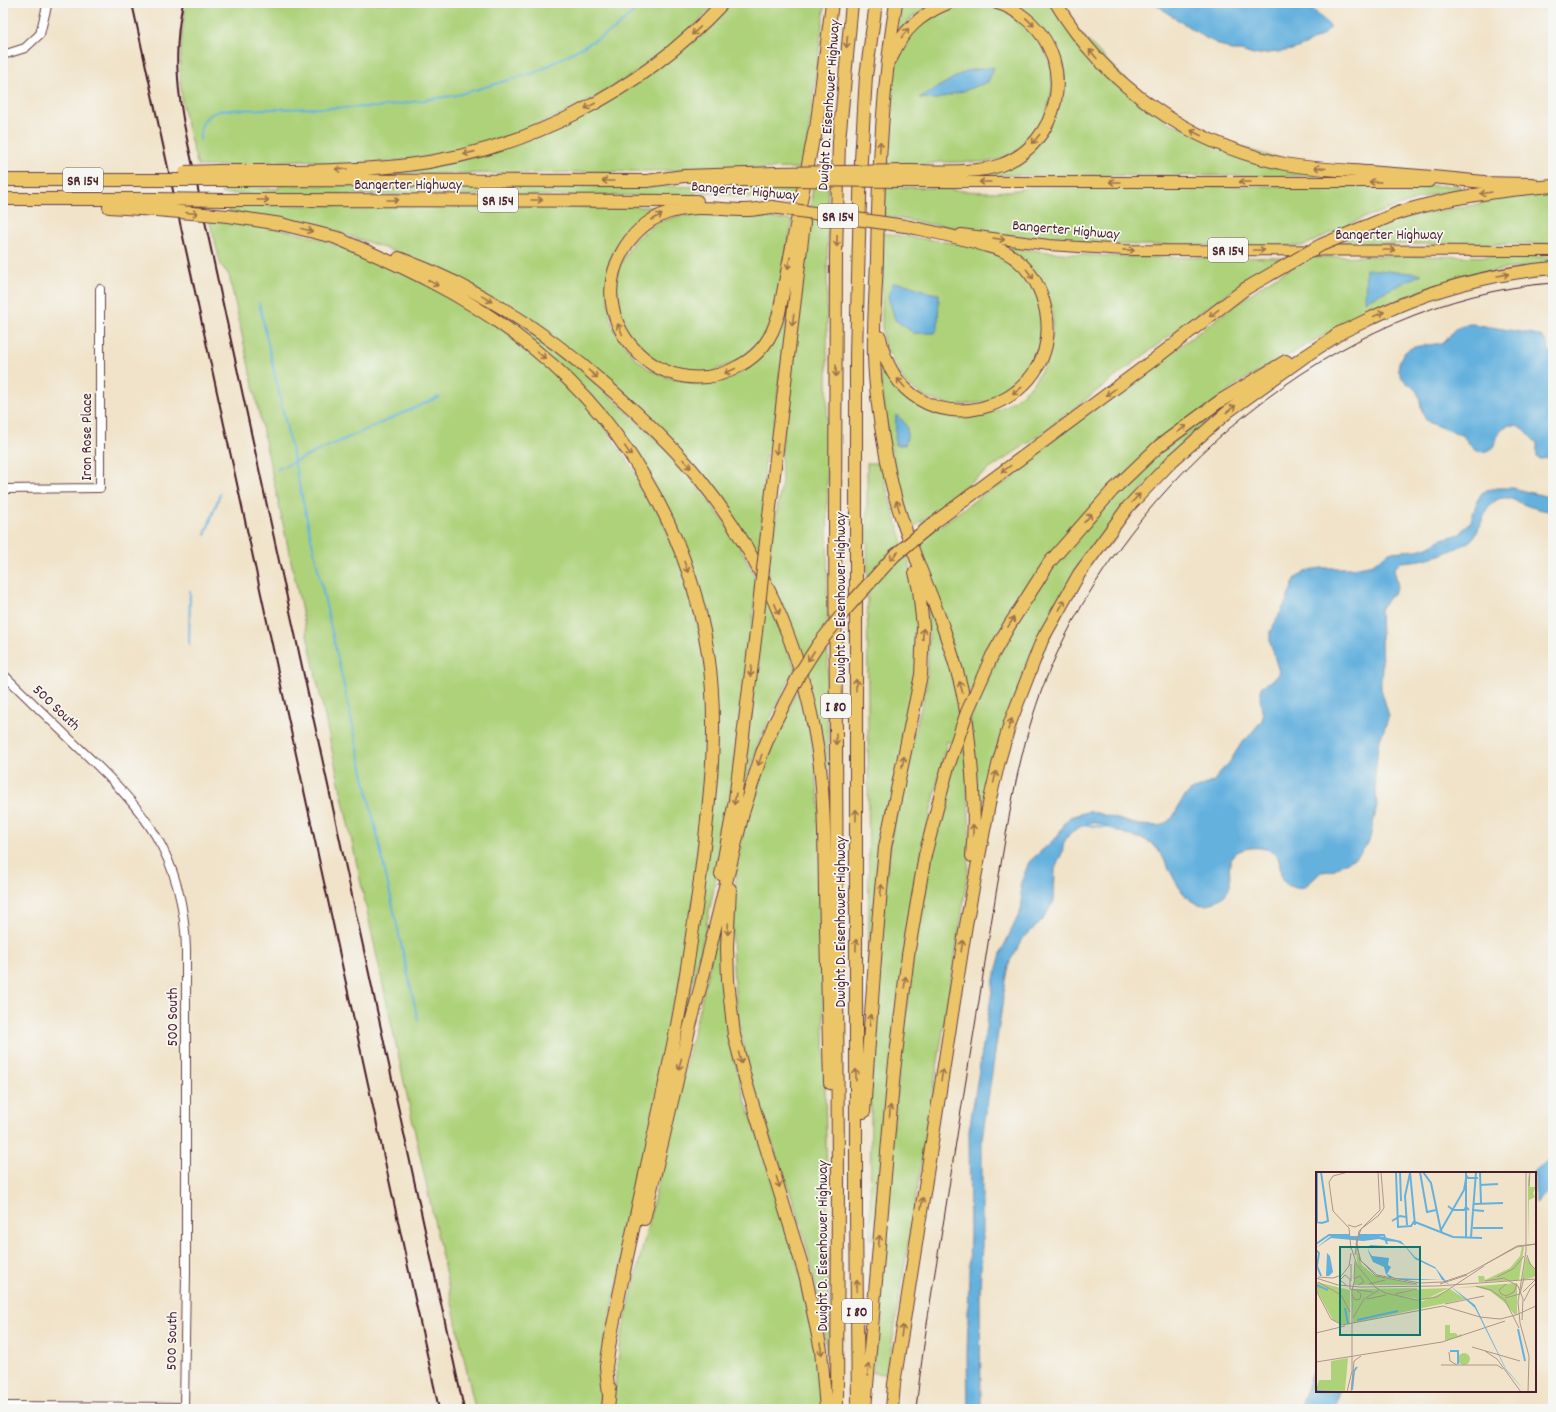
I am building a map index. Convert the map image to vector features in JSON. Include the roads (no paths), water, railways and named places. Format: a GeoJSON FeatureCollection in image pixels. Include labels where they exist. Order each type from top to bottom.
{"type":"FeatureCollection","features":[{"type":"Feature","properties":{"kind":"highway"},"geometry":{"type":"LineString","coordinates":[[3,180],[17,180],[52,174],[219,176],[401,166],[440,160],[510,141],[579,112],[605,98],[632,81],[682,43],[723,3]]}},
{"type":"Feature","properties":{"kind":"highway"},"geometry":{"type":"LineString","coordinates":[[690,1026],[735,800],[832,3]]}},
{"type":"Feature","properties":{"kind":"highway","name":"Dwight D. Eisenhower Highway"},"geometry":{"type":"LineString","coordinates":[[837,1409],[838,1182],[835,517],[836,255],[839,141],[852,3]]}},
{"type":"Feature","properties":{"kind":"highway","name":"Dwight D. Eisenhower Highway"},"geometry":{"type":"LineString","coordinates":[[858,1409],[856,1212],[856,347],[861,160],[866,76],[876,3]]}},
{"type":"Feature","properties":{"kind":"highway"},"geometry":{"type":"LineString","coordinates":[[896,3],[884,96],[877,200],[874,358],[879,414],[890,478],[910,543],[942,626],[963,695],[973,773],[973,843],[966,925]]}},
{"type":"Feature","properties":{"kind":"highway"},"geometry":{"type":"LineString","coordinates":[[884,96],[892,59],[902,35],[920,17],[933,9],[948,3]]}},
{"type":"Feature","properties":{"kind":"highway","name":"Bangerter Highway"},"geometry":{"type":"LineString","coordinates":[[219,176],[647,181],[684,176],[907,176],[978,170],[1002,165],[1022,154],[1030,147],[1045,128],[1054,110],[1058,82],[1053,57],[1043,36],[1025,17],[1014,10],[997,3]]}},
{"type":"Feature","properties":{"kind":"highway"},"geometry":{"type":"LineString","coordinates":[[1056,3],[1071,26],[1093,54],[1131,91],[1174,122],[1220,144],[1263,159],[1302,166],[1484,182]]}},
{"type":"Feature","properties":{"kind":"highway"},"geometry":{"type":"LineString","coordinates":[[772,207],[746,210],[693,208],[668,212],[643,226],[627,243],[617,262],[613,278],[612,295],[614,312],[621,332],[630,346],[641,357],[670,374],[690,378],[702,378],[714,376],[734,369],[749,360],[764,345],[772,332],[779,313],[816,129]]}},
{"type":"Feature","properties":{"kind":"highway"},"geometry":{"type":"LineString","coordinates":[[608,1409],[616,1338],[690,1026],[743,813],[752,782],[774,724],[800,673],[818,645],[847,608],[894,556],[935,522],[1156,358],[1244,289],[1321,246],[1398,213],[1464,197],[1512,189],[1553,185]]}},
{"type":"Feature","properties":{"kind":"highway"},"geometry":{"type":"LineString","coordinates":[[3,199],[155,205],[281,224],[373,248],[443,276],[497,305],[559,346],[637,413],[684,460],[724,512],[760,572],[781,618],[800,671],[813,723],[820,768],[824,815],[831,1135],[838,1182]]}},
{"type":"Feature","properties":{"kind":"highway","name":"Bangerter Highway"},"geometry":{"type":"LineString","coordinates":[[155,205],[224,200],[667,200],[772,207],[905,226]]}},
{"type":"Feature","properties":{"kind":"highway"},"geometry":{"type":"LineString","coordinates":[[876,278],[879,332],[883,353],[889,368],[898,380],[905,388],[919,399],[946,409],[962,411],[983,408],[999,403],[1013,395],[1023,386],[1036,369],[1043,354],[1048,323],[1041,291],[1031,274],[1007,253],[974,242],[905,226]]}},
{"type":"Feature","properties":{"kind":"highway"},"geometry":{"type":"LineString","coordinates":[[334,237],[415,273],[485,313],[514,332],[538,352],[583,395],[624,445],[657,499],[679,547],[693,587],[700,616],[708,656],[713,726],[712,764],[704,847],[690,951],[678,1018],[608,1352],[606,1368],[609,1395]]}},
{"type":"Feature","properties":{"kind":"highway"},"geometry":{"type":"LineString","coordinates":[[865,1409],[894,1071],[906,971],[925,855],[946,770],[968,712],[992,656],[1009,626],[1049,563],[1112,491],[1159,446],[1220,401],[1319,343],[1393,308],[1449,288],[1496,276],[1553,268]]}},
{"type":"Feature","properties":{"kind":"highway"},"geometry":{"type":"LineString","coordinates":[[892,1409],[894,1384],[966,925],[990,799],[1010,723],[1042,640],[1079,574],[1128,507],[1172,461],[1230,410],[1304,357],[1344,331]]}},
{"type":"Feature","properties":{"kind":"highway"},"geometry":{"type":"LineString","coordinates":[[856,1212],[876,945],[885,847],[921,675],[923,621],[910,543]]}},
{"type":"Feature","properties":{"kind":"highway"},"geometry":{"type":"LineString","coordinates":[[732,862],[727,947],[728,980],[734,1035],[746,1082],[806,1278],[821,1350],[826,1409]]}},
{"type":"Feature","properties":{"kind":"main road"},"geometry":{"type":"LineString","coordinates":[[907,176],[1484,182],[1553,185]]}},
{"type":"Feature","properties":{"kind":"main road","name":"Bangerter Highway"},"geometry":{"type":"LineString","coordinates":[[905,226],[1030,243],[1113,250],[1553,251]]}},
{"type":"Feature","properties":{"kind":"street"},"geometry":{"type":"LineString","coordinates":[[7,54],[25,48],[40,34],[47,6],[46,3]]}},
{"type":"Feature","properties":{"kind":"street","name":"Iron Rose Place"},"geometry":{"type":"LineString","coordinates":[[3,489],[100,488],[100,289]]}},
{"type":"Feature","properties":{"kind":"street","name":"500 South"},"geometry":{"type":"LineString","coordinates":[[3,674],[93,761],[135,805],[149,823],[164,849],[180,894],[184,919],[186,950],[186,1258],[184,1408]]}},
{"type":"Feature","properties":{"kind":"street"},"geometry":{"type":"LineString","coordinates":[[3,1406],[184,1408]]}},
{"type":"Feature","properties":{"kind":"water"},"geometry":{"type":"Polygon","coordinates":[[[1155,3],[1306,3],[1331,27],[1323,35],[1292,50],[1253,55],[1241,51],[1233,51],[1206,38],[1155,3]]]}},
{"type":"Feature","properties":{"kind":"water"},"geometry":{"type":"Polygon","coordinates":[[[994,67],[988,82],[937,99],[919,98],[966,71],[994,67]]]}},
{"type":"Feature","properties":{"kind":"water"},"geometry":{"type":"Polygon","coordinates":[[[1366,269],[1422,274],[1365,301],[1366,269]]]}},
{"type":"Feature","properties":{"kind":"water"},"geometry":{"type":"Polygon","coordinates":[[[893,283],[905,284],[927,292],[939,294],[938,327],[935,333],[914,333],[895,320],[888,296],[893,283]]]}},
{"type":"Feature","properties":{"kind":"water"},"geometry":{"type":"Polygon","coordinates":[[[1472,324],[1534,334],[1542,337],[1546,342],[1553,359],[1553,449],[1548,458],[1541,459],[1537,457],[1537,443],[1524,429],[1513,425],[1507,426],[1499,432],[1494,446],[1491,449],[1481,452],[1477,451],[1471,447],[1461,435],[1427,421],[1422,411],[1417,392],[1402,378],[1398,369],[1400,360],[1404,353],[1409,349],[1445,342],[1456,328],[1462,325],[1472,324]]]}},
{"type":"Feature","properties":{"kind":"water"},"geometry":{"type":"Polygon","coordinates":[[[896,415],[907,428],[905,445],[895,445],[896,415]]]}},
{"type":"Feature","properties":{"kind":"water"},"geometry":{"type":"Polygon","coordinates":[[[1512,488],[1553,498],[1553,512],[1530,507],[1509,498],[1497,500],[1488,508],[1476,533],[1469,541],[1458,548],[1436,556],[1422,560],[1401,562],[1394,569],[1397,582],[1396,589],[1380,610],[1382,667],[1381,689],[1389,716],[1378,745],[1375,777],[1377,806],[1369,842],[1358,856],[1331,871],[1321,872],[1305,887],[1295,888],[1287,885],[1282,880],[1279,861],[1273,852],[1262,848],[1249,848],[1242,850],[1233,856],[1230,862],[1229,889],[1216,901],[1205,905],[1195,903],[1187,897],[1180,889],[1158,849],[1147,840],[1131,836],[1094,822],[1088,823],[1070,833],[1064,842],[1062,853],[1055,869],[1054,901],[1043,919],[1023,939],[1010,961],[1005,986],[982,1139],[982,1245],[980,1292],[981,1409],[968,1409],[967,1356],[970,1232],[969,1131],[994,979],[1002,950],[1021,910],[1022,902],[1020,885],[1029,862],[1057,837],[1070,817],[1090,811],[1138,825],[1159,826],[1173,817],[1182,800],[1190,791],[1214,781],[1229,763],[1241,744],[1262,720],[1263,716],[1260,698],[1262,686],[1274,679],[1279,672],[1270,642],[1270,632],[1286,602],[1295,579],[1305,571],[1321,568],[1354,568],[1373,564],[1389,552],[1417,550],[1428,547],[1442,539],[1460,534],[1471,521],[1477,501],[1482,493],[1487,490],[1512,488]]]}},
{"type":"Feature","properties":{"kind":"water"},"geometry":{"type":"Polygon","coordinates":[[[1553,1156],[1553,1188],[1536,1202],[1536,1172],[1533,1172],[1553,1156]]]}},
{"type":"Feature","properties":{"kind":"water"},"geometry":{"type":"Polygon","coordinates":[[[1316,1359],[1316,1392],[1339,1392],[1334,1409],[1300,1409],[1316,1359]]]}},
{"type":"Feature","properties":{"kind":"waterway"},"geometry":{"type":"LineString","coordinates":[[200,140],[201,128],[204,120],[211,114],[222,110],[380,107],[457,95],[537,72],[615,29],[643,3]]}},
{"type":"Feature","properties":{"kind":"waterway"},"geometry":{"type":"LineString","coordinates":[[259,303],[418,1020]]}},
{"type":"Feature","properties":{"kind":"waterway"},"geometry":{"type":"LineString","coordinates":[[278,469],[439,397]]}},
{"type":"Feature","properties":{"kind":"waterway"},"geometry":{"type":"LineString","coordinates":[[205,535],[220,494]]}},
{"type":"Feature","properties":{"kind":"waterway"},"geometry":{"type":"LineString","coordinates":[[189,645],[190,591]]}},
{"type":"Feature","properties":{"kind":"waterway"},"geometry":{"type":"LineString","coordinates":[[1081,824],[1116,829]]}},
{"type":"Feature","properties":{"kind":"tram line"},"geometry":{"type":"LineString","coordinates":[[916,1409],[932,1290],[997,885],[1016,780],[1033,716],[1048,674],[1084,602],[1130,533],[1186,469],[1250,411],[1320,362],[1395,323],[1473,296],[1553,283]]}},
{"type":"Feature","properties":{"kind":"railway"},"geometry":{"type":"LineString","coordinates":[[132,3],[439,1409]]}},
{"type":"Feature","properties":{"kind":"railway"},"geometry":{"type":"LineString","coordinates":[[183,3],[177,54],[179,88],[184,122],[464,1409]]}}]}
